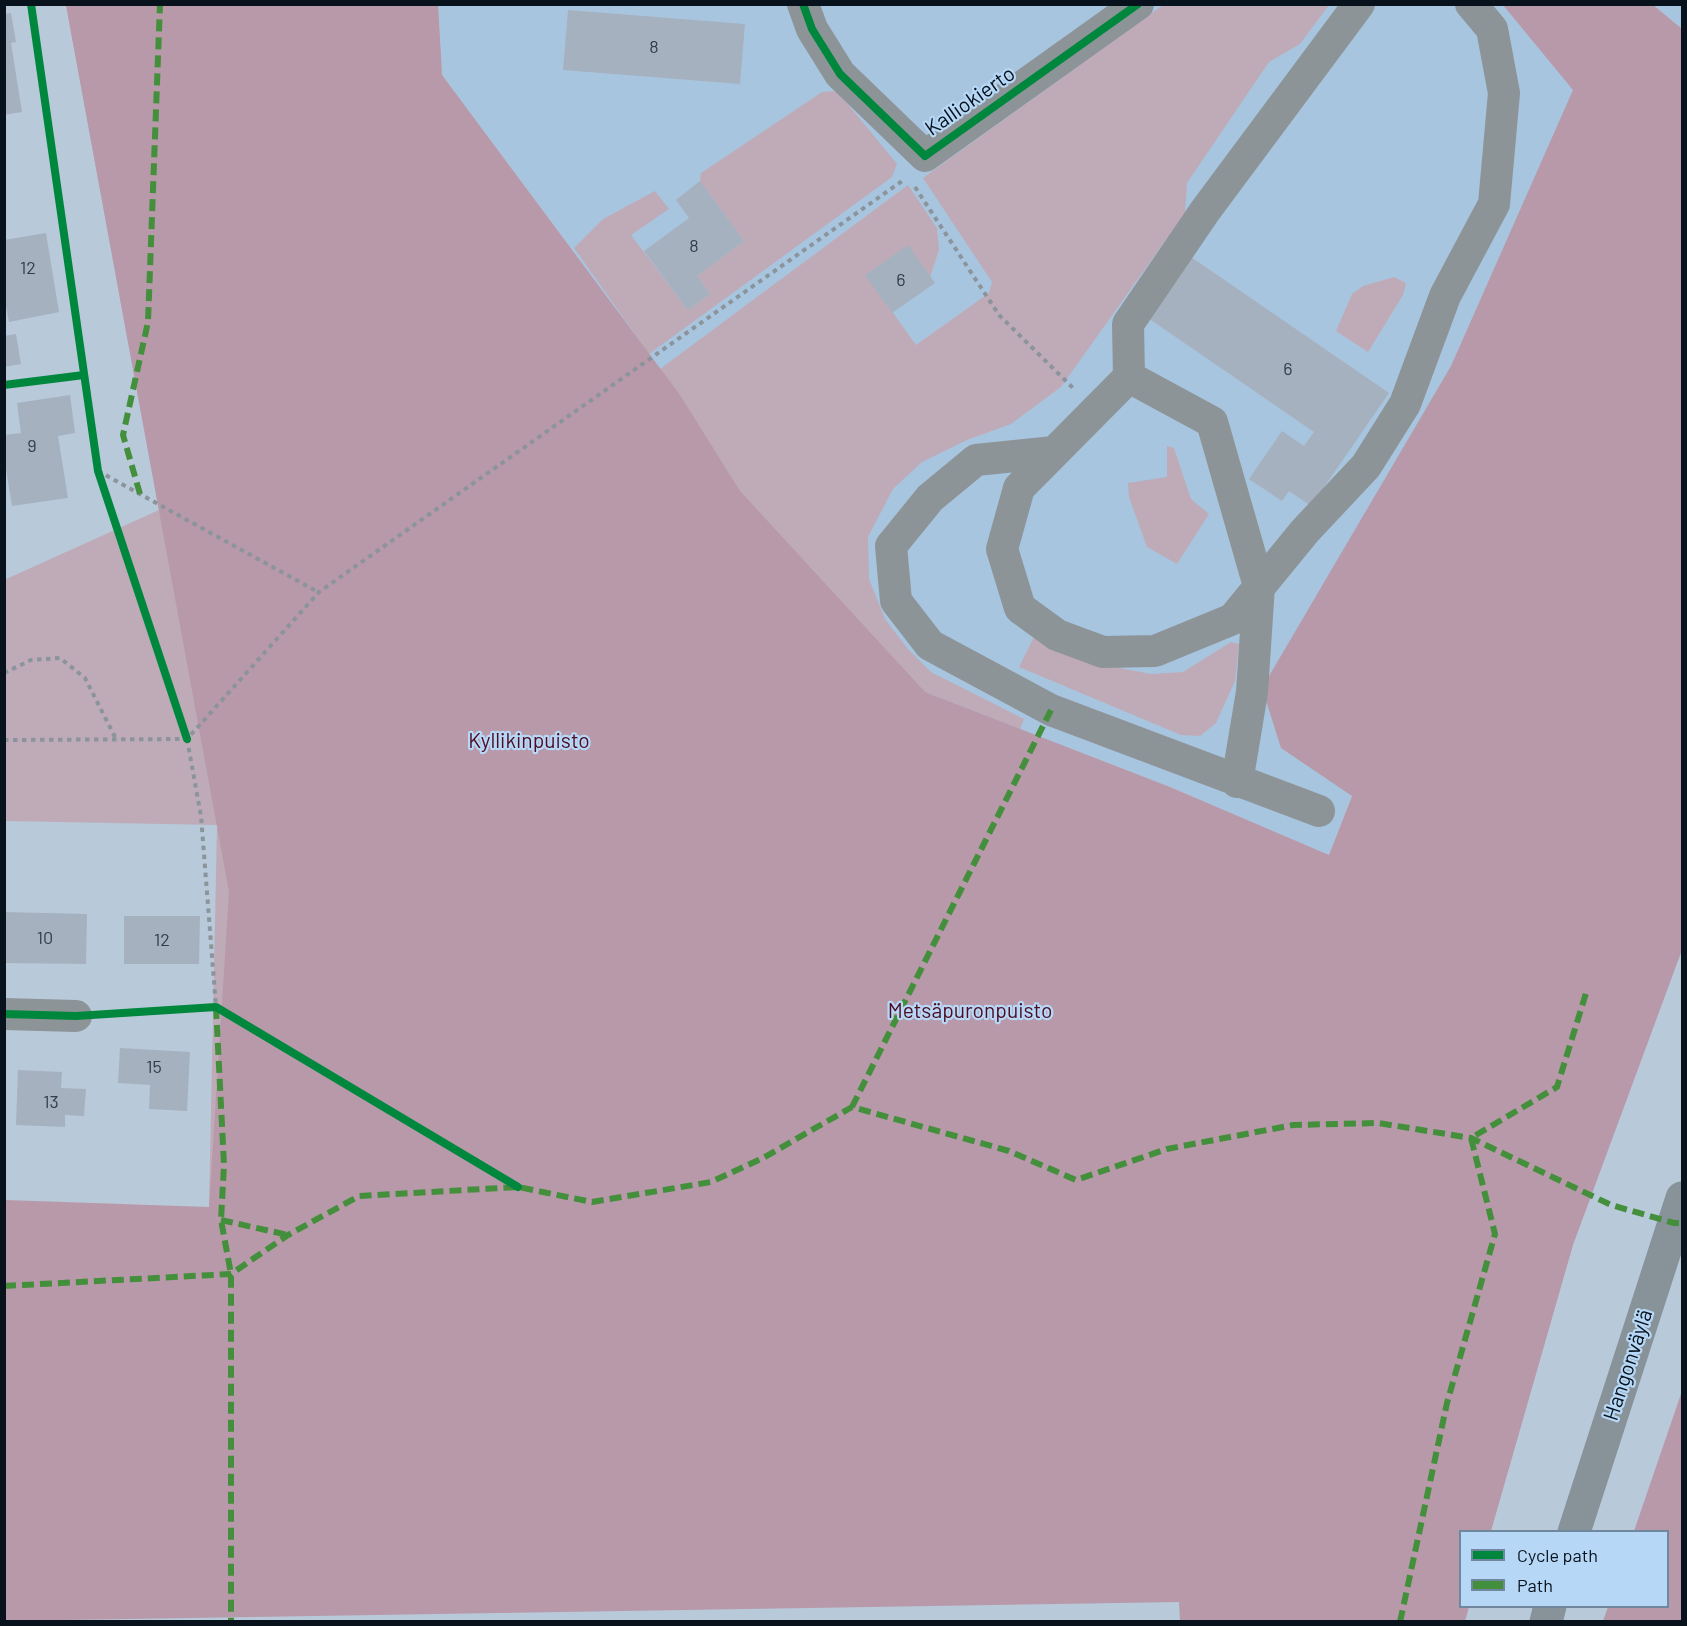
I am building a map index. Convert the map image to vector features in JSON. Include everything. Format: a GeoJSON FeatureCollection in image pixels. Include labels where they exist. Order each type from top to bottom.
{"type":"FeatureCollection","features":[{"type":"Feature","properties":{"kind":"highway","name":"Hangonväylä"},"geometry":{"type":"LineString","coordinates":[[1575,1530],[1683,1198]]}},
{"type":"Feature","properties":{"kind":"street","name":"Kalliokierto"},"geometry":{"type":"LineString","coordinates":[[803,4],[812,29],[840,74],[925,156],[1138,4]]}},
{"type":"Feature","properties":{"kind":"street"},"geometry":{"type":"LineString","coordinates":[[1359,4],[1205,211],[1128,324],[1129,377],[1019,488],[1002,549],[1020,608],[1057,635],[1103,652],[1155,651],[1233,619],[1305,531],[1366,466],[1405,404],[1444,296],[1494,204],[1504,93],[1492,29],[1471,4]]}},
{"type":"Feature","properties":{"kind":"street"},"geometry":{"type":"LineString","coordinates":[[1129,377],[1212,422],[1259,586],[1252,692],[1237,782]]}},
{"type":"Feature","properties":{"kind":"street"},"geometry":{"type":"LineString","coordinates":[[1054,452],[976,460],[930,498],[891,546],[896,601],[930,645],[1041,704],[1237,782],[1320,811]]}},
{"type":"Feature","properties":{"kind":"street"},"geometry":{"type":"LineString","coordinates":[[4,1014],[76,1016]]}},
{"type":"Feature","properties":{"kind":"path"},"geometry":{"type":"LineString","coordinates":[[4,740],[187,739],[319,592],[891,190],[908,175],[999,315],[1095,409]]}},
{"type":"Feature","properties":{"kind":"path"},"geometry":{"type":"LineString","coordinates":[[97,460],[102,482]]}},
{"type":"Feature","properties":{"kind":"path"},"geometry":{"type":"LineString","coordinates":[[98,471],[319,592]]}},
{"type":"Feature","properties":{"kind":"path"},"geometry":{"type":"LineString","coordinates":[[4,673],[31,660],[60,658],[86,678],[116,739]]}},
{"type":"Feature","properties":{"kind":"path"},"geometry":{"type":"LineString","coordinates":[[183,728],[201,816],[216,1007]]}},
{"type":"Feature","properties":{"kind":"path"},"geometry":{"type":"LineString","coordinates":[[205,1008],[216,1007],[226,1013]]}},
{"type":"Feature","properties":{"kind":"shaded area"},"geometry":{"type":"Polygon","coordinates":[[[438,5],[1652,5],[1329,855],[1170,787],[925,692],[680,395],[442,75],[438,5]]]}},
{"type":"Feature","properties":{"kind":"shaded area"},"geometry":{"type":"Polygon","coordinates":[[[1653,5],[1682,5],[1682,29],[1653,5]]]}},
{"type":"Feature","properties":{"kind":"green space","name":"Kyllikinpuisto"},"geometry":{"type":"Polygon","coordinates":[[[66,5],[438,5],[442,75],[732,478],[660,369],[908,185],[937,228],[939,250],[930,277],[866,275],[916,345],[989,293],[992,282],[923,178],[1163,5],[1329,5],[1300,44],[1269,62],[1187,183],[1185,213],[1061,387],[1011,424],[967,440],[922,462],[893,489],[868,537],[869,579],[885,619],[908,649],[931,672],[1024,719],[1020,729],[925,692],[1345,942],[1653,5],[1682,29],[1370,1176],[209,1207],[217,825],[5,821],[4,580],[159,510],[66,5]]]}},
{"type":"Feature","properties":{"kind":"green space","name":"Metsäpuronpuisto"},"geometry":{"type":"Polygon","coordinates":[[[66,5],[438,5],[442,75],[680,395],[740,491],[925,692],[1170,787],[1329,855],[1352,796],[1281,748],[1262,688],[1451,366],[1573,90],[1503,5],[1653,5],[1682,29],[1682,950],[1573,1245],[1491,1530],[1459,1530],[1459,1608],[1469,1608],[1465,1621],[1180,1621],[1179,1602],[5,1621],[5,1200],[209,1207],[229,892],[66,5]]]}},
{"type":"Feature","properties":{"kind":"green space"},"geometry":{"type":"Polygon","coordinates":[[[837,91],[897,164],[892,177],[649,354],[574,248],[603,219],[655,191],[669,209],[631,235],[688,310],[710,294],[697,276],[744,241],[700,181],[701,173],[822,92],[837,91]]]}},
{"type":"Feature","properties":{"kind":"green space"},"geometry":{"type":"Polygon","coordinates":[[[1394,277],[1406,283],[1403,295],[1368,352],[1336,331],[1352,294],[1363,286],[1394,277]]]}},
{"type":"Feature","properties":{"kind":"green space"},"geometry":{"type":"Polygon","coordinates":[[[1167,446],[1174,448],[1191,499],[1209,514],[1177,564],[1147,547],[1129,497],[1128,483],[1167,477],[1167,446]]]}},
{"type":"Feature","properties":{"kind":"green space"},"geometry":{"type":"Polygon","coordinates":[[[1034,637],[1120,668],[1151,674],[1183,672],[1231,642],[1239,644],[1235,681],[1216,723],[1200,736],[1181,735],[1019,667],[1034,637]]]}},
{"type":"Feature","properties":{"kind":"green space"},"geometry":{"type":"Polygon","coordinates":[[[1682,1391],[1682,1621],[1603,1621],[1608,1608],[1669,1608],[1669,1530],[1634,1530],[1682,1391]]]}},
{"type":"Feature","properties":{"kind":"building"},"geometry":{"type":"Polygon","coordinates":[[[568,10],[745,24],[740,84],[563,70],[568,10]]]}},
{"type":"Feature","properties":{"kind":"building"},"geometry":{"type":"Polygon","coordinates":[[[11,13],[16,42],[11,43],[22,112],[4,115],[4,14],[11,13]]]}},
{"type":"Feature","properties":{"kind":"building"},"geometry":{"type":"Polygon","coordinates":[[[700,181],[744,241],[697,276],[710,294],[688,310],[644,251],[689,218],[676,200],[700,181]]]}},
{"type":"Feature","properties":{"kind":"building"},"geometry":{"type":"Polygon","coordinates":[[[46,233],[59,312],[9,322],[4,296],[4,240],[46,233]]]}},
{"type":"Feature","properties":{"kind":"building"},"geometry":{"type":"Polygon","coordinates":[[[908,245],[935,283],[892,313],[865,275],[908,245]]]}},
{"type":"Feature","properties":{"kind":"building"},"geometry":{"type":"Polygon","coordinates":[[[1191,257],[1389,393],[1311,506],[1289,491],[1282,501],[1249,479],[1282,431],[1304,446],[1314,432],[1148,318],[1191,257]]]}},
{"type":"Feature","properties":{"kind":"building"},"geometry":{"type":"Polygon","coordinates":[[[16,334],[21,364],[4,367],[4,336],[16,334]]]}},
{"type":"Feature","properties":{"kind":"building"},"geometry":{"type":"Polygon","coordinates":[[[70,395],[75,433],[58,436],[68,498],[12,506],[4,457],[4,435],[21,433],[17,403],[70,395]]]}},
{"type":"Feature","properties":{"kind":"building"},"geometry":{"type":"Polygon","coordinates":[[[4,912],[87,914],[86,964],[4,963],[4,912]]]}},
{"type":"Feature","properties":{"kind":"building"},"geometry":{"type":"Polygon","coordinates":[[[124,916],[200,916],[199,964],[124,964],[124,916]]]}},
{"type":"Feature","properties":{"kind":"building"},"geometry":{"type":"Polygon","coordinates":[[[120,1048],[190,1052],[187,1111],[149,1109],[150,1085],[118,1083],[120,1048]]]}},
{"type":"Feature","properties":{"kind":"building"},"geometry":{"type":"Polygon","coordinates":[[[18,1070],[62,1072],[61,1088],[86,1089],[84,1116],[65,1115],[65,1127],[16,1125],[18,1070]]]}},
{"type":"Feature","properties":{"kind":"marked path"},"geometry":{"type":"LineString","coordinates":[[140,494],[123,435],[148,322],[160,4]]}},
{"type":"Feature","properties":{"kind":"marked path"},"geometry":{"type":"LineString","coordinates":[[852,1107],[1051,710]]}},
{"type":"Feature","properties":{"kind":"marked path"},"geometry":{"type":"LineString","coordinates":[[1400,1622],[1447,1403],[1495,1234],[1471,1138],[1557,1087],[1587,990]]}},
{"type":"Feature","properties":{"kind":"marked path"},"geometry":{"type":"LineString","coordinates":[[216,1007],[224,1165],[221,1220],[231,1274],[231,1622]]}},
{"type":"Feature","properties":{"kind":"marked path"},"geometry":{"type":"LineString","coordinates":[[4,1286],[231,1274],[288,1235],[359,1196],[518,1187],[592,1202],[711,1182],[763,1158],[852,1107],[1009,1151],[1076,1180],[1167,1149],[1293,1125],[1378,1123],[1471,1138],[1611,1205],[1674,1223],[1682,1223]]}},
{"type":"Feature","properties":{"kind":"marked path"},"geometry":{"type":"LineString","coordinates":[[221,1220],[288,1235]]}},
{"type":"Feature","properties":{"kind":"cycle path"},"geometry":{"type":"LineString","coordinates":[[31,4],[98,471],[187,739]]}},
{"type":"Feature","properties":{"kind":"cycle path"},"geometry":{"type":"LineString","coordinates":[[803,4],[812,29],[840,74],[925,156],[1138,4]]}},
{"type":"Feature","properties":{"kind":"cycle path"},"geometry":{"type":"LineString","coordinates":[[4,385],[84,375]]}},
{"type":"Feature","properties":{"kind":"cycle path"},"geometry":{"type":"LineString","coordinates":[[4,1014],[76,1016],[216,1007],[518,1187]]}}]}
